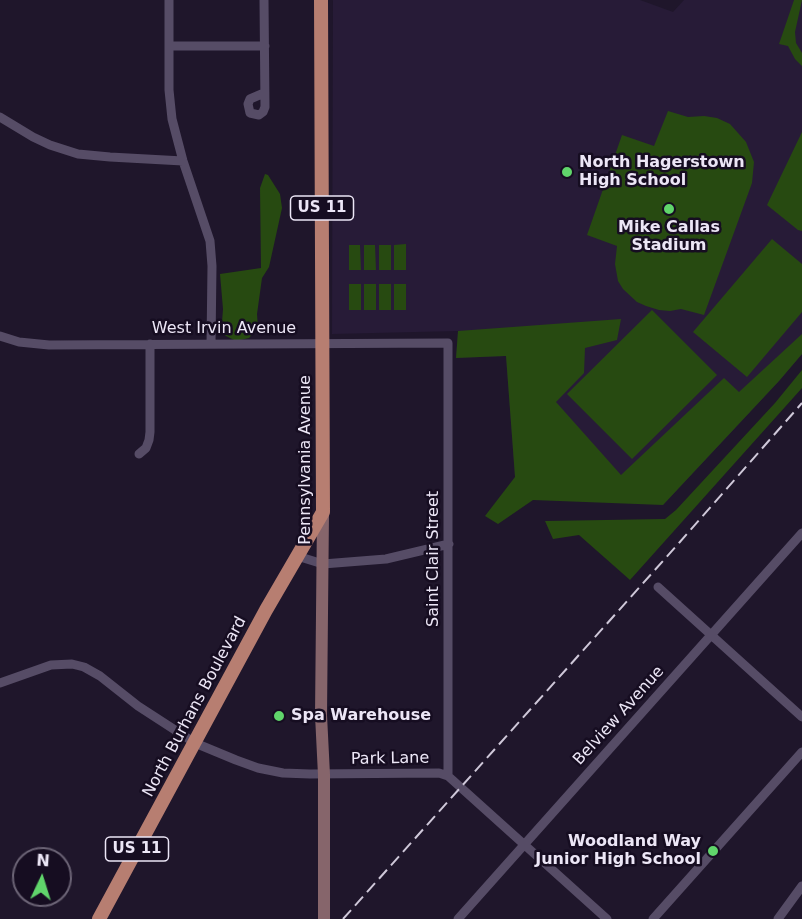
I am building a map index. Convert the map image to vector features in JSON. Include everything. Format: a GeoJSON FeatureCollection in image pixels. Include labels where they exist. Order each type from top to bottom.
{"type":"FeatureCollection","features":[{"type":"Feature","properties":{"kind":"main road","name":"Pennsylvania Avenue"},"geometry":{"type":"LineString","coordinates":[[321,0],[323,512],[321,715],[324,775],[324,919]]}},
{"type":"Feature","properties":{"kind":"main road","name":"North Burhans Boulevard"},"geometry":{"type":"LineString","coordinates":[[99,919],[266,610],[323,512]]}},
{"type":"Feature","properties":{"kind":"street"},"geometry":{"type":"LineString","coordinates":[[169,0],[171,113],[183,162],[210,241],[211,344]]}},
{"type":"Feature","properties":{"kind":"street"},"geometry":{"type":"LineString","coordinates":[[264,0],[264,93]]}},
{"type":"Feature","properties":{"kind":"street"},"geometry":{"type":"LineString","coordinates":[[169,46],[265,46]]}},
{"type":"Feature","properties":{"kind":"street"},"geometry":{"type":"LineString","coordinates":[[0,117],[33,137],[78,154],[183,162]]}},
{"type":"Feature","properties":{"kind":"street","name":"West Irvin Avenue"},"geometry":{"type":"LineString","coordinates":[[0,336],[19,342],[42,345],[448,343]]}},
{"type":"Feature","properties":{"kind":"street","name":"Saint Clair Street"},"geometry":{"type":"LineString","coordinates":[[448,343],[448,776]]}},
{"type":"Feature","properties":{"kind":"street"},"geometry":{"type":"LineString","coordinates":[[139,454],[146,448],[150,432],[150,344]]}},
{"type":"Feature","properties":{"kind":"street","name":"Belview Avenue"},"geometry":{"type":"LineString","coordinates":[[458,919],[802,533]]}},
{"type":"Feature","properties":{"kind":"street"},"geometry":{"type":"LineString","coordinates":[[297,556],[323,564],[386,559],[449,544]]}},
{"type":"Feature","properties":{"kind":"street"},"geometry":{"type":"LineString","coordinates":[[658,587],[802,717]]}},
{"type":"Feature","properties":{"kind":"street","name":"Park Lane"},"geometry":{"type":"LineString","coordinates":[[0,683],[51,665],[72,664],[84,667],[99,676],[138,706],[195,743],[258,768],[283,773],[324,775],[439,773],[448,776],[607,919]]}},
{"type":"Feature","properties":{"kind":"street"},"geometry":{"type":"LineString","coordinates":[[652,919],[802,752]]}},
{"type":"Feature","properties":{"kind":"street"},"geometry":{"type":"LineString","coordinates":[[778,919],[802,886]]}},
{"type":"Feature","properties":{"kind":"shaded area","name":"North Hagerstown High School"},"geometry":{"type":"Polygon","coordinates":[[[333,0],[640,0],[673,12],[684,0],[802,0],[802,354],[663,505],[515,477],[506,356],[456,358],[458,331],[332,334],[333,0]]]}},
{"type":"Feature","properties":{"kind":"green space"},"geometry":{"type":"Polygon","coordinates":[[[794,0],[802,0],[795,32],[796,43],[802,53],[802,66],[788,46],[779,44],[794,0]]]}},
{"type":"Feature","properties":{"kind":"green space","name":"Mike Callas Stadium"},"geometry":{"type":"Polygon","coordinates":[[[668,111],[688,117],[717,118],[730,124],[746,142],[754,162],[752,183],[704,315],[681,309],[659,310],[637,302],[618,281],[615,264],[617,246],[587,235],[622,135],[654,146],[668,111]]]}},
{"type":"Feature","properties":{"kind":"green space"},"geometry":{"type":"Polygon","coordinates":[[[802,132],[802,231],[767,205],[802,132]]]}},
{"type":"Feature","properties":{"kind":"green space"},"geometry":{"type":"Polygon","coordinates":[[[265,174],[280,194],[282,208],[269,267],[262,278],[257,314],[258,328],[249,338],[236,341],[224,335],[220,274],[261,268],[260,188],[265,174]]]}},
{"type":"Feature","properties":{"kind":"green space"},"geometry":{"type":"Polygon","coordinates":[[[772,239],[802,264],[802,312],[747,377],[693,332],[772,239]]]}},
{"type":"Feature","properties":{"kind":"green space"},"geometry":{"type":"Polygon","coordinates":[[[406,244],[406,270],[394,270],[394,245],[406,244]]]}},
{"type":"Feature","properties":{"kind":"green space"},"geometry":{"type":"Polygon","coordinates":[[[349,245],[360,245],[361,270],[349,270],[349,245]]]}},
{"type":"Feature","properties":{"kind":"green space"},"geometry":{"type":"Polygon","coordinates":[[[364,245],[375,245],[376,270],[364,270],[364,245]]]}},
{"type":"Feature","properties":{"kind":"green space"},"geometry":{"type":"Polygon","coordinates":[[[379,245],[391,245],[391,270],[379,270],[379,245]]]}},
{"type":"Feature","properties":{"kind":"green space"},"geometry":{"type":"Polygon","coordinates":[[[349,284],[361,284],[361,310],[349,310],[349,284]]]}},
{"type":"Feature","properties":{"kind":"green space"},"geometry":{"type":"Polygon","coordinates":[[[364,284],[376,284],[376,310],[364,310],[364,284]]]}},
{"type":"Feature","properties":{"kind":"green space"},"geometry":{"type":"Polygon","coordinates":[[[379,284],[391,284],[391,310],[379,310],[379,284]]]}},
{"type":"Feature","properties":{"kind":"green space"},"geometry":{"type":"Polygon","coordinates":[[[394,284],[406,284],[406,310],[394,310],[394,284]]]}},
{"type":"Feature","properties":{"kind":"green space"},"geometry":{"type":"Polygon","coordinates":[[[652,310],[717,375],[632,459],[567,394],[652,310]]]}},
{"type":"Feature","properties":{"kind":"green space"},"geometry":{"type":"Polygon","coordinates":[[[621,319],[617,340],[585,348],[584,373],[556,402],[621,475],[724,378],[739,392],[802,334],[802,354],[663,505],[533,500],[498,524],[485,516],[515,477],[506,356],[456,358],[458,331],[621,319]]]}},
{"type":"Feature","properties":{"kind":"green space"},"geometry":{"type":"Polygon","coordinates":[[[802,370],[802,388],[630,580],[579,535],[553,539],[545,521],[665,519],[775,403],[802,370]]]}},
{"type":"Feature","properties":{"kind":"railway"},"geometry":{"type":"LineString","coordinates":[[343,919],[802,403]]}},
{"type":"Feature","properties":{"kind":"place","name":"North Hagerstown High School"},"geometry":{"type":"Point","coordinates":[567,172]}},
{"type":"Feature","properties":{"kind":"place","name":"Mike Callas Stadium"},"geometry":{"type":"Point","coordinates":[669,209]}},
{"type":"Feature","properties":{"kind":"place","name":"Spa Warehouse"},"geometry":{"type":"Point","coordinates":[279,716]}},
{"type":"Feature","properties":{"kind":"place","name":"Woodland Way Junior High School"},"geometry":{"type":"Point","coordinates":[713,851]}}]}
